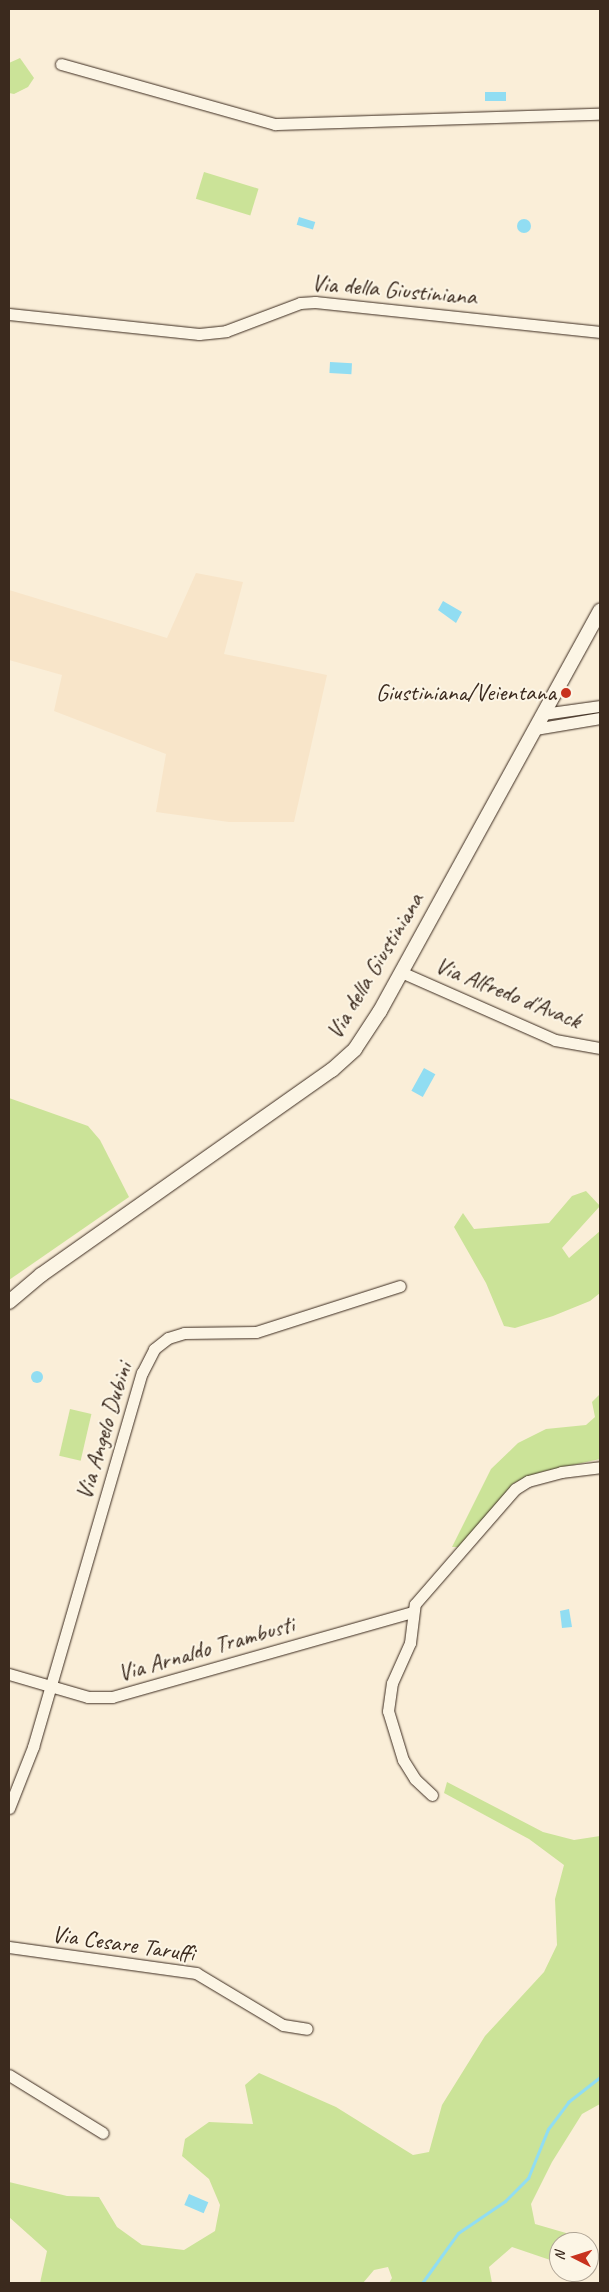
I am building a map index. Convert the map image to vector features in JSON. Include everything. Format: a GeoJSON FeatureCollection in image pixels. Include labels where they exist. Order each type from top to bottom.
{"type":"FeatureCollection","features":[{"type":"Feature","properties":{"kind":"street"},"geometry":{"type":"LineString","coordinates":[[61,64],[275,124],[600,114]]}},
{"type":"Feature","properties":{"kind":"street","name":"Via della Giustiniana"},"geometry":{"type":"LineString","coordinates":[[9,314],[199,334],[234,329],[300,304],[315,302],[600,332]]}},
{"type":"Feature","properties":{"kind":"street","name":"Via della Giustiniana"},"geometry":{"type":"LineString","coordinates":[[9,1302],[41,1275],[340,1064],[368,1031],[600,610]]}},
{"type":"Feature","properties":{"kind":"street"},"geometry":{"type":"LineString","coordinates":[[543,714],[600,706]]}},
{"type":"Feature","properties":{"kind":"street"},"geometry":{"type":"LineString","coordinates":[[535,729],[600,718]]}},
{"type":"Feature","properties":{"kind":"street","name":"Via Alfredo d'Avack"},"geometry":{"type":"LineString","coordinates":[[401,972],[555,1040],[600,1048]]}},
{"type":"Feature","properties":{"kind":"street","name":"Via Angelo Dubini"},"geometry":{"type":"LineString","coordinates":[[9,1808],[21,1782],[50,1688],[142,1373],[154,1349],[168,1338],[184,1333],[256,1332],[400,1286]]}},
{"type":"Feature","properties":{"kind":"street"},"geometry":{"type":"LineString","coordinates":[[432,1795],[415,1779],[403,1760],[388,1711],[390,1692],[410,1643],[413,1612],[417,1602],[514,1489],[528,1481],[561,1472],[600,1468]]}},
{"type":"Feature","properties":{"kind":"street","name":"Via Arnaldo Trambusti"},"geometry":{"type":"LineString","coordinates":[[9,1674],[50,1688],[98,1698],[117,1696],[413,1612]]}},
{"type":"Feature","properties":{"kind":"street","name":"Via Cesare Taruffi"},"geometry":{"type":"LineString","coordinates":[[9,1947],[196,1974],[283,2025],[308,2029]]}},
{"type":"Feature","properties":{"kind":"street"},"geometry":{"type":"LineString","coordinates":[[9,2075],[103,2133]]}},
{"type":"Feature","properties":{"kind":"shaded area"},"geometry":{"type":"Polygon","coordinates":[[[196,573],[243,582],[224,654],[327,675],[294,822],[229,822],[156,812],[166,754],[54,711],[62,675],[9,660],[9,590],[167,638],[196,573]]]}},
{"type":"Feature","properties":{"kind":"green space"},"geometry":{"type":"Polygon","coordinates":[[[20,58],[34,78],[28,87],[14,94],[9,93],[9,63],[20,58]]]}},
{"type":"Feature","properties":{"kind":"green space"},"geometry":{"type":"Polygon","coordinates":[[[204,172],[259,189],[250,215],[196,199],[204,172]]]}},
{"type":"Feature","properties":{"kind":"green space"},"geometry":{"type":"Polygon","coordinates":[[[9,1098],[88,1126],[100,1140],[129,1197],[9,1280],[9,1098]]]}},
{"type":"Feature","properties":{"kind":"green space"},"geometry":{"type":"Polygon","coordinates":[[[586,1191],[600,1206],[562,1248],[569,1258],[600,1231],[600,1293],[590,1301],[553,1316],[515,1328],[504,1326],[486,1283],[454,1227],[463,1213],[474,1229],[549,1223],[572,1196],[586,1191]]]}},
{"type":"Feature","properties":{"kind":"green space"},"geometry":{"type":"Polygon","coordinates":[[[600,1394],[600,1459],[541,1472],[514,1483],[459,1547],[452,1547],[491,1469],[518,1443],[546,1429],[586,1425],[595,1417],[592,1402],[600,1394]]]}},
{"type":"Feature","properties":{"kind":"green space"},"geometry":{"type":"Polygon","coordinates":[[[70,1409],[91,1414],[81,1461],[59,1456],[70,1409]]]}},
{"type":"Feature","properties":{"kind":"green space"},"geometry":{"type":"Polygon","coordinates":[[[447,1782],[543,1832],[574,1840],[600,1836],[600,2104],[582,2114],[552,2162],[531,2204],[535,2224],[563,2232],[549,2232],[549,2260],[512,2247],[489,2267],[492,2283],[389,2283],[392,2278],[388,2267],[374,2270],[363,2283],[40,2283],[47,2251],[9,2217],[9,2182],[67,2196],[99,2197],[117,2227],[142,2245],[184,2250],[215,2231],[220,2205],[209,2179],[182,2156],[185,2139],[209,2122],[253,2124],[245,2085],[259,2073],[336,2107],[413,2155],[429,2152],[442,2105],[485,2036],[544,1972],[557,1945],[555,1899],[564,1865],[529,1839],[444,1793],[447,1782]]]}},
{"type":"Feature","properties":{"kind":"water"},"geometry":{"type":"Polygon","coordinates":[[[485,92],[506,92],[506,101],[485,101],[485,92]]]}},
{"type":"Feature","properties":{"kind":"water"},"geometry":{"type":"Polygon","coordinates":[[[299,217],[315,222],[313,230],[297,225],[299,217]]]}},
{"type":"Feature","properties":{"kind":"water"},"geometry":{"type":"Polygon","coordinates":[[[521,219],[527,219],[531,226],[527,233],[521,233],[517,229],[517,223],[521,219]]]}},
{"type":"Feature","properties":{"kind":"water"},"geometry":{"type":"Polygon","coordinates":[[[330,362],[352,363],[351,374],[329,373],[330,362]]]}},
{"type":"Feature","properties":{"kind":"water"},"geometry":{"type":"Polygon","coordinates":[[[443,601],[462,612],[456,623],[438,610],[443,601]]]}},
{"type":"Feature","properties":{"kind":"water"},"geometry":{"type":"Polygon","coordinates":[[[424,1068],[435,1074],[423,1097],[411,1091],[424,1068]]]}},
{"type":"Feature","properties":{"kind":"water"},"geometry":{"type":"Polygon","coordinates":[[[35,1371],[39,1371],[43,1377],[39,1383],[35,1383],[31,1379],[31,1375],[35,1371]]]}},
{"type":"Feature","properties":{"kind":"water"},"geometry":{"type":"Polygon","coordinates":[[[569,1609],[572,1627],[562,1628],[560,1611],[569,1609]]]}},
{"type":"Feature","properties":{"kind":"water"},"geometry":{"type":"Polygon","coordinates":[[[189,2194],[208,2202],[204,2213],[184,2205],[189,2194]]]}},
{"type":"Feature","properties":{"kind":"waterway"},"geometry":{"type":"LineString","coordinates":[[422,2283],[458,2233],[505,2201],[528,2178],[548,2129],[568,2102],[600,2077]]}},
{"type":"Feature","properties":{"kind":"place","name":"Giustiniana/Veientana"},"geometry":{"type":"Point","coordinates":[566,693]}}]}
